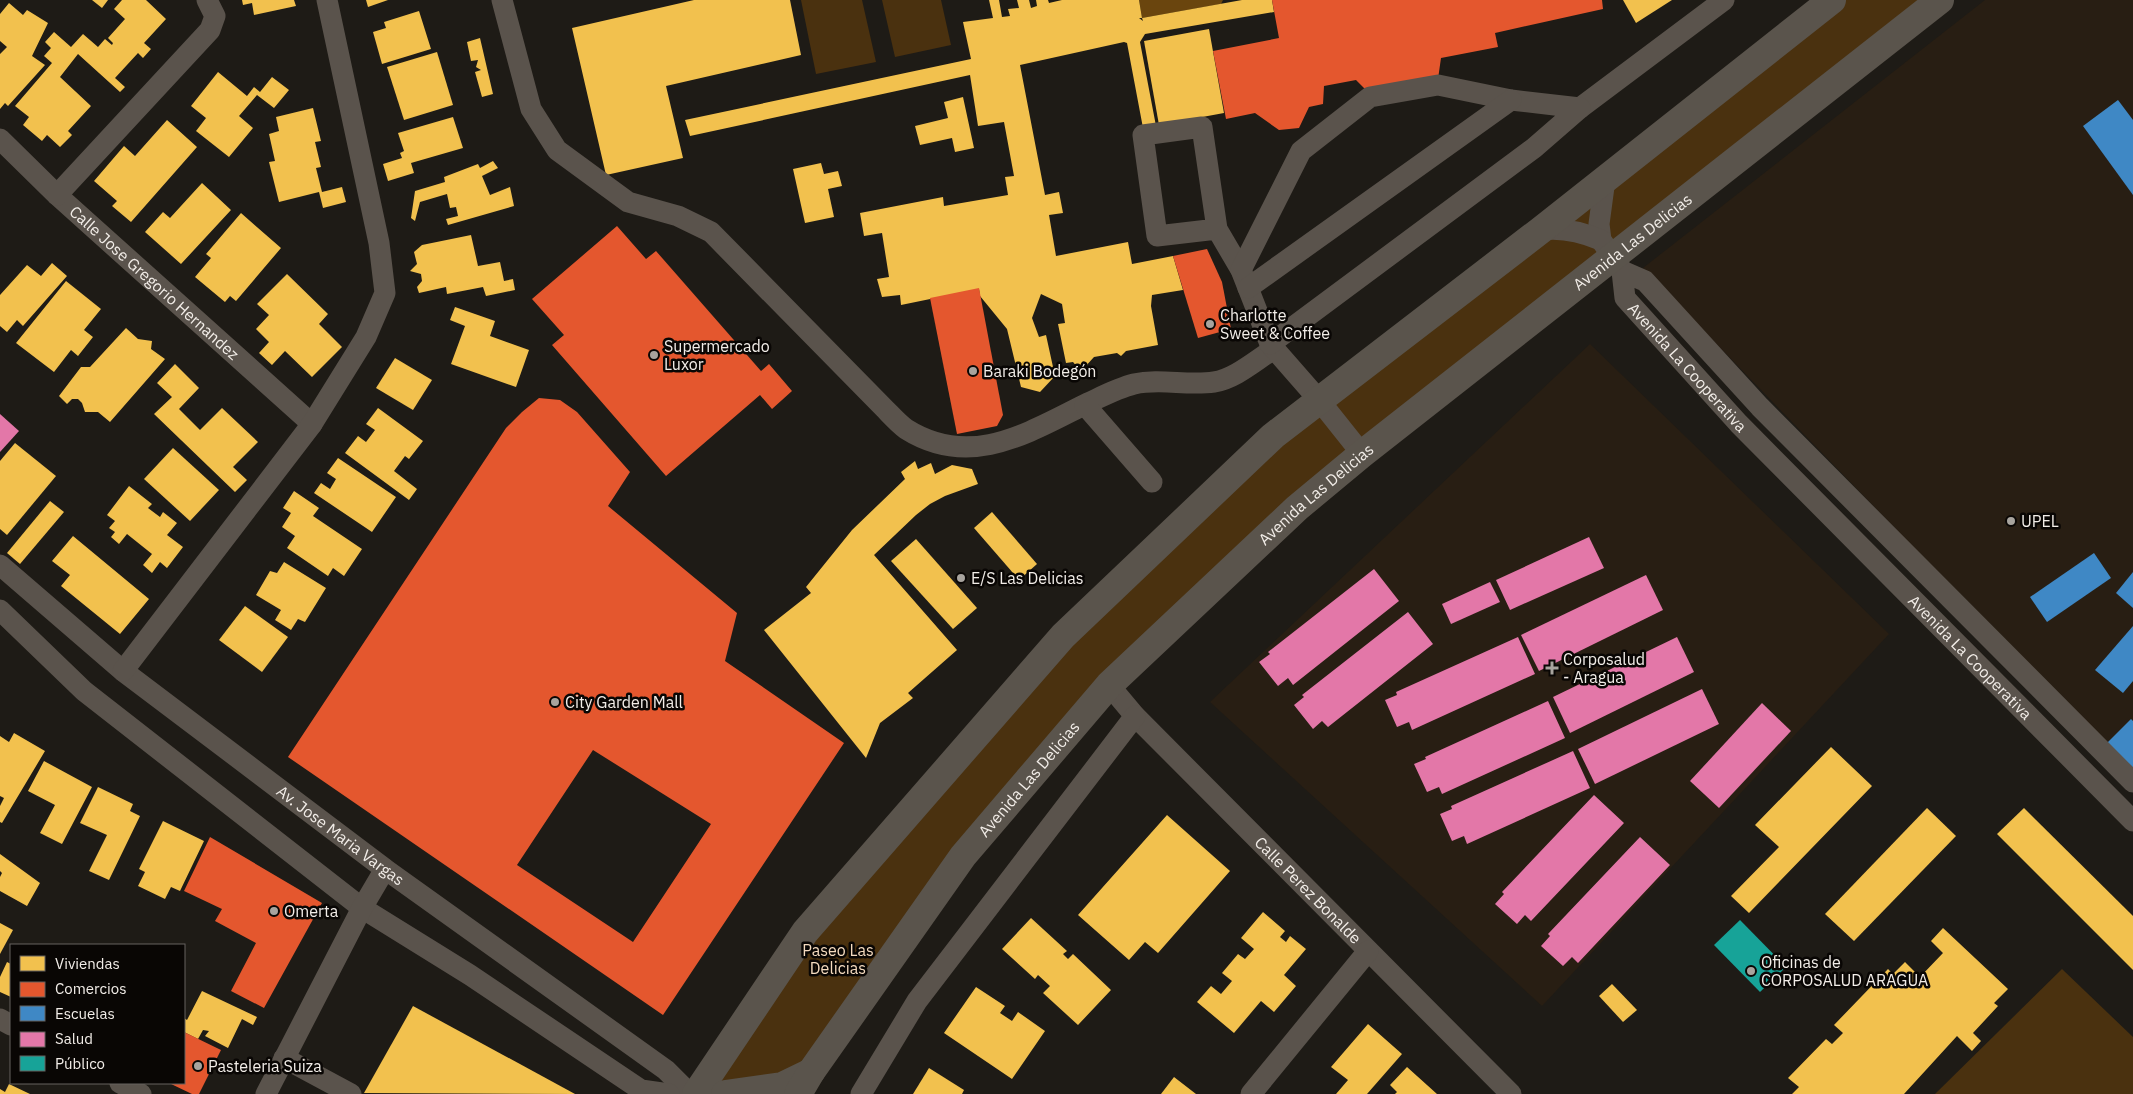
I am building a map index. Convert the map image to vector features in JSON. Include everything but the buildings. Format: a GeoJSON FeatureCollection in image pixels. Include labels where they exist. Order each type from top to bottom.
{"type":"FeatureCollection","features":[{"type":"Feature","properties":{"kind":"main road"},"geometry":{"type":"LineString","coordinates":[[696,1094],[805,932],[1063,636],[1273,436],[1541,230],[1832,0]]}},
{"type":"Feature","properties":{"kind":"main road","name":"Avenida Las Delicias"},"geometry":{"type":"LineString","coordinates":[[805,1083],[963,856],[1109,685],[1297,508],[1362,454],[1940,0]]}},
{"type":"Feature","properties":{"kind":"main road"},"geometry":{"type":"LineString","coordinates":[[725,1094],[805,1083]]}},
{"type":"Feature","properties":{"kind":"street"},"geometry":{"type":"LineString","coordinates":[[57,195],[210,30],[215,16],[207,0]]}},
{"type":"Feature","properties":{"kind":"street"},"geometry":{"type":"LineString","coordinates":[[123,671],[312,424],[366,337],[385,293],[379,243],[327,0]]}},
{"type":"Feature","properties":{"kind":"street"},"geometry":{"type":"LineString","coordinates":[[502,0],[531,109],[557,150],[628,202],[678,216],[711,232],[871,395],[906,428],[935,442],[958,448],[986,447],[1008,441],[1117,389],[1135,384],[1147,382],[1216,382],[1239,371],[1534,148],[1580,108],[1724,0]]}},
{"type":"Feature","properties":{"kind":"street"},"geometry":{"type":"LineString","coordinates":[[1245,279],[1301,151],[1370,98],[1438,84],[1511,100],[1580,108]]}},
{"type":"Feature","properties":{"kind":"street"},"geometry":{"type":"LineString","coordinates":[[1245,279],[1511,100]]}},
{"type":"Feature","properties":{"kind":"street"},"geometry":{"type":"LineString","coordinates":[[1217,229],[1157,236],[1143,135],[1202,127],[1217,229],[1245,279],[1272,347],[1319,400],[1362,454]]}},
{"type":"Feature","properties":{"kind":"street","name":"Calle Jose Gregorio Hernandez"},"geometry":{"type":"LineString","coordinates":[[0,139],[57,195],[312,424]]}},
{"type":"Feature","properties":{"kind":"street"},"geometry":{"type":"LineString","coordinates":[[1605,179],[1599,224],[1612,256]]}},
{"type":"Feature","properties":{"kind":"street"},"geometry":{"type":"LineString","coordinates":[[1541,230],[1557,228],[1587,234],[1612,256]]}},
{"type":"Feature","properties":{"kind":"street","name":"Avenida La Cooperativa"},"geometry":{"type":"LineString","coordinates":[[1612,256],[1645,281],[1760,407],[2133,782]]}},
{"type":"Feature","properties":{"kind":"street","name":"Avenida La Cooperativa"},"geometry":{"type":"LineString","coordinates":[[1612,256],[1625,298],[1738,424],[2133,821]]}},
{"type":"Feature","properties":{"kind":"street"},"geometry":{"type":"LineString","coordinates":[[1085,405],[1152,482]]}},
{"type":"Feature","properties":{"kind":"street","name":"Av. Jose Maria Vargas"},"geometry":{"type":"LineString","coordinates":[[0,565],[123,671],[384,870],[666,1070],[690,1094]]}},
{"type":"Feature","properties":{"kind":"street"},"geometry":{"type":"LineString","coordinates":[[0,610],[84,691],[362,908],[470,976],[641,1090],[669,1094]]}},
{"type":"Feature","properties":{"kind":"street","name":"Calle Perez Bonalde"},"geometry":{"type":"LineString","coordinates":[[1109,685],[1135,716],[1511,1094]]}},
{"type":"Feature","properties":{"kind":"street"},"geometry":{"type":"LineString","coordinates":[[860,1094],[917,1001],[1135,716]]}},
{"type":"Feature","properties":{"kind":"street"},"geometry":{"type":"LineString","coordinates":[[266,1094],[362,908],[384,870]]}},
{"type":"Feature","properties":{"kind":"street"},"geometry":{"type":"LineString","coordinates":[[1251,1094],[1368,951]]}},
{"type":"Feature","properties":{"kind":"street"},"geometry":{"type":"LineString","coordinates":[[284,1058],[351,1094]]}},
{"type":"Feature","properties":{"kind":"street"},"geometry":{"type":"LineString","coordinates":[[122,1084],[141,1094]]}},
{"type":"Feature","properties":{"kind":"shaded area"},"geometry":{"type":"Polygon","coordinates":[[[1139,0],[1223,0],[1221,4],[1142,18],[1139,0]]]}},
{"type":"Feature","properties":{"kind":"shaded area","name":"UPEL"},"geometry":{"type":"Polygon","coordinates":[[[1985,0],[2133,0],[2133,774],[1643,268],[1985,0]]]}},
{"type":"Feature","properties":{"kind":"shaded area","name":"Corposalud - Aragua"},"geometry":{"type":"Polygon","coordinates":[[[1590,344],[1889,634],[1542,1006],[1210,702],[1590,344]]]}},
{"type":"Feature","properties":{"kind":"green space"},"geometry":{"type":"Polygon","coordinates":[[[801,0],[862,0],[876,62],[816,74],[801,0]]]}},
{"type":"Feature","properties":{"kind":"green space"},"geometry":{"type":"Polygon","coordinates":[[[882,0],[941,0],[951,45],[895,57],[882,0]]]}},
{"type":"Feature","properties":{"kind":"green space","name":"Paseo Las Delicias"},"geometry":{"type":"Polygon","coordinates":[[[1832,0],[1940,0],[1613,258],[1109,685],[811,1072],[696,1094],[805,932],[1063,636],[1273,436],[1832,0]]]}},
{"type":"Feature","properties":{"kind":"green space"},"geometry":{"type":"Polygon","coordinates":[[[2062,969],[2133,1037],[2133,1094],[1935,1094],[2062,969]]]}},
{"type":"Feature","properties":{"kind":"place","name":"Charlotte Sweet & Coffee"},"geometry":{"type":"Point","coordinates":[1210,324]}},
{"type":"Feature","properties":{"kind":"place","name":"Supermercado Luxor"},"geometry":{"type":"Point","coordinates":[654,355]}},
{"type":"Feature","properties":{"kind":"place","name":"Baraki Bodegón"},"geometry":{"type":"Point","coordinates":[973,371]}},
{"type":"Feature","properties":{"kind":"place","name":"UPEL"},"geometry":{"type":"Point","coordinates":[2011,521]}},
{"type":"Feature","properties":{"kind":"place","name":"E/S Las Delicias"},"geometry":{"type":"Point","coordinates":[961,578]}},
{"type":"Feature","properties":{"kind":"place","name":"Corposalud - Aragua"},"geometry":{"type":"Point","coordinates":[1552,668]}},
{"type":"Feature","properties":{"kind":"place","name":"City Garden Mall"},"geometry":{"type":"Point","coordinates":[555,702]}},
{"type":"Feature","properties":{"kind":"place","name":"Omerta"},"geometry":{"type":"Point","coordinates":[274,911]}},
{"type":"Feature","properties":{"kind":"place","name":"Oficinas de CORPOSALUD ARAGUA"},"geometry":{"type":"Point","coordinates":[1751,971]}},
{"type":"Feature","properties":{"kind":"place","name":"Pasteleria Suiza"},"geometry":{"type":"Point","coordinates":[198,1066]}}]}
